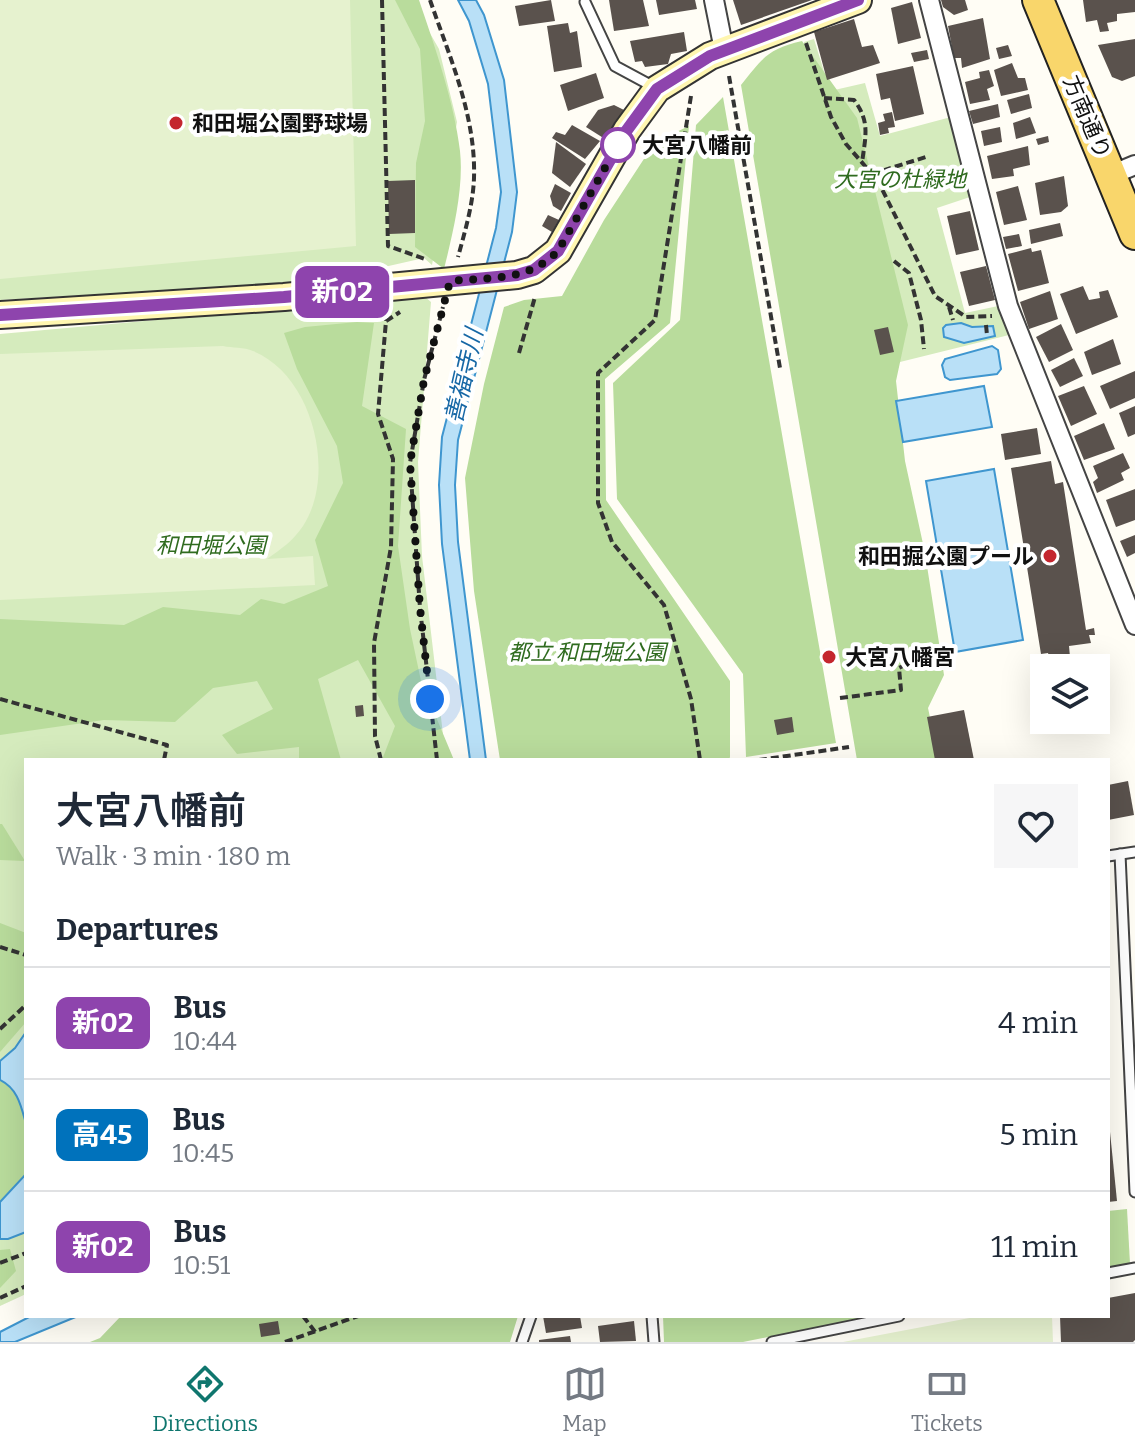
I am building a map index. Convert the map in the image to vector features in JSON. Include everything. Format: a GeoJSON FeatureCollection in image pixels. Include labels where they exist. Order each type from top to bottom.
{"type":"FeatureCollection","features":[{"type":"Feature","properties":{"kind":"main road"},"geometry":{"type":"LineString","coordinates":[[0,315],[284,297],[517,275],[534,270],[558,251],[627,130],[657,89],[689,67],[724,50],[858,0]]}},
{"type":"Feature","properties":{"kind":"main road","name":"方南通り"},"geometry":{"type":"LineString","coordinates":[[1038,0],[1123,170],[1135,234]]}},
{"type":"Feature","properties":{"kind":"street"},"geometry":{"type":"LineString","coordinates":[[714,0],[724,50]]}},
{"type":"Feature","properties":{"kind":"street"},"geometry":{"type":"LineString","coordinates":[[929,0],[1014,320],[1135,625]]}},
{"type":"Feature","properties":{"kind":"lane"},"geometry":{"type":"LineString","coordinates":[[585,2],[615,66],[657,89]]}},
{"type":"Feature","properties":{"kind":"lane"},"geometry":{"type":"LineString","coordinates":[[1110,856],[1135,852]]}},
{"type":"Feature","properties":{"kind":"lane"},"geometry":{"type":"LineString","coordinates":[[1120,854],[1135,1192]]}},
{"type":"Feature","properties":{"kind":"lane"},"geometry":{"type":"LineString","coordinates":[[1110,1273],[1135,1268]]}},
{"type":"Feature","properties":{"kind":"lane"},"geometry":{"type":"LineString","coordinates":[[522,1342],[530,1318]]}},
{"type":"Feature","properties":{"kind":"lane"},"geometry":{"type":"LineString","coordinates":[[652,1318],[654,1342]]}},
{"type":"Feature","properties":{"kind":"lane"},"geometry":{"type":"LineString","coordinates":[[772,1342],[889,1318]]}},
{"type":"Feature","properties":{"kind":"path"},"geometry":{"type":"LineString","coordinates":[[382,0],[388,246],[424,258],[455,281]]}},
{"type":"Feature","properties":{"kind":"path"},"geometry":{"type":"LineString","coordinates":[[430,0],[472,131],[474,178],[455,281],[424,380],[410,463],[420,608],[437,758]]}},
{"type":"Feature","properties":{"kind":"path"},"geometry":{"type":"LineString","coordinates":[[797,23],[831,117],[846,144],[878,181],[935,296],[966,317],[995,315],[1003,324],[1014,320]]}},
{"type":"Feature","properties":{"kind":"path"},"geometry":{"type":"LineString","coordinates":[[731,90],[780,368]]}},
{"type":"Feature","properties":{"kind":"path"},"geometry":{"type":"LineString","coordinates":[[690,98],[655,320],[598,373],[598,503],[612,542],[664,605],[691,699],[700,758]]}},
{"type":"Feature","properties":{"kind":"path"},"geometry":{"type":"LineString","coordinates":[[824,98],[854,100],[862,110],[868,133],[862,163]]}},
{"type":"Feature","properties":{"kind":"path"},"geometry":{"type":"LineString","coordinates":[[872,174],[929,156]]}},
{"type":"Feature","properties":{"kind":"path"},"geometry":{"type":"LineString","coordinates":[[894,261],[909,273],[921,320],[924,349]]}},
{"type":"Feature","properties":{"kind":"path"},"geometry":{"type":"LineString","coordinates":[[519,353],[545,264]]}},
{"type":"Feature","properties":{"kind":"path"},"geometry":{"type":"LineString","coordinates":[[380,758],[375,736],[374,643],[391,547],[393,459],[378,414],[386,321],[412,305]]}},
{"type":"Feature","properties":{"kind":"path"},"geometry":{"type":"LineString","coordinates":[[949,307],[953,320]]}},
{"type":"Feature","properties":{"kind":"path"},"geometry":{"type":"LineString","coordinates":[[986,325],[987,335]]}},
{"type":"Feature","properties":{"kind":"path"},"geometry":{"type":"LineString","coordinates":[[840,698],[903,690],[899,668],[903,666]]}},
{"type":"Feature","properties":{"kind":"path"},"geometry":{"type":"LineString","coordinates":[[0,699],[167,745],[164,758]]}},
{"type":"Feature","properties":{"kind":"path"},"geometry":{"type":"LineString","coordinates":[[773,758],[849,747]]}},
{"type":"Feature","properties":{"kind":"path"},"geometry":{"type":"LineString","coordinates":[[0,947],[24,954]]}},
{"type":"Feature","properties":{"kind":"path"},"geometry":{"type":"LineString","coordinates":[[0,1029],[24,1007]]}},
{"type":"Feature","properties":{"kind":"path"},"geometry":{"type":"LineString","coordinates":[[0,1263],[24,1254]]}},
{"type":"Feature","properties":{"kind":"path"},"geometry":{"type":"LineString","coordinates":[[0,1298],[24,1287]]}},
{"type":"Feature","properties":{"kind":"path"},"geometry":{"type":"LineString","coordinates":[[305,1318],[316,1333]]}},
{"type":"Feature","properties":{"kind":"path"},"geometry":{"type":"LineString","coordinates":[[285,1342],[353,1318]]}},
{"type":"Feature","properties":{"kind":"green space","name":"和田堀公園野球場"},"geometry":{"type":"Polygon","coordinates":[[[0,0],[411,0],[439,49],[457,122],[432,265],[424,258],[362,272],[351,280],[0,300],[0,0]]]}},
{"type":"Feature","properties":{"kind":"green space","name":"和田堀公園野球場"},"geometry":{"type":"Polygon","coordinates":[[[0,0],[350,0],[356,246],[0,279],[0,0]]]}},
{"type":"Feature","properties":{"kind":"green space"},"geometry":{"type":"Polygon","coordinates":[[[395,0],[419,0],[457,132],[461,165],[459,195],[444,269],[415,247],[416,163],[425,121],[420,49],[395,0]]]}},
{"type":"Feature","properties":{"kind":"green space","name":"大宮の杜緑地"},"geometry":{"type":"Polygon","coordinates":[[[814,39],[830,91],[865,83],[880,136],[951,117],[976,195],[937,208],[965,313],[1003,305],[1009,335],[900,362],[825,148],[804,42],[814,39]]]}},
{"type":"Feature","properties":{"kind":"green space"},"geometry":{"type":"Polygon","coordinates":[[[802,41],[857,118],[908,325],[896,381],[905,461],[925,553],[944,675],[928,708],[939,758],[857,758],[741,85],[766,56],[802,41]]]}},
{"type":"Feature","properties":{"kind":"green space"},"geometry":{"type":"Polygon","coordinates":[[[723,97],[836,743],[746,757],[743,674],[617,499],[613,383],[680,320],[696,125],[723,97]]]}},
{"type":"Feature","properties":{"kind":"green space","name":"都立 和田堀公園"},"geometry":{"type":"Polygon","coordinates":[[[689,126],[670,323],[605,379],[606,500],[730,681],[730,757],[500,758],[474,591],[465,478],[484,384],[504,307],[524,300],[562,296],[604,220],[655,142],[689,126]]]}},
{"type":"Feature","properties":{"kind":"green space","name":"和田堀公園"},"geometry":{"type":"Polygon","coordinates":[[[424,296],[431,302],[418,462],[422,556],[446,758],[24,758],[24,1295],[0,1306],[0,334],[424,296]]]}},
{"type":"Feature","properties":{"kind":"green space"},"geometry":{"type":"Polygon","coordinates":[[[374,323],[362,406],[406,429],[398,546],[421,681],[453,758],[383,758],[395,726],[358,660],[318,679],[340,758],[299,758],[299,747],[237,754],[222,735],[273,709],[257,681],[213,688],[175,722],[104,720],[0,735],[0,619],[124,625],[163,607],[240,615],[261,599],[284,604],[328,586],[315,540],[343,483],[337,446],[297,369],[284,333],[305,327],[374,323]]]}},
{"type":"Feature","properties":{"kind":"green space"},"geometry":{"type":"Polygon","coordinates":[[[223,346],[249,350],[274,363],[291,381],[304,403],[318,454],[318,480],[313,505],[299,531],[267,559],[313,556],[315,585],[0,600],[0,354],[223,346]]]}},
{"type":"Feature","properties":{"kind":"green space"},"geometry":{"type":"Polygon","coordinates":[[[0,824],[2,824],[24,861],[0,860],[0,824]]]}},
{"type":"Feature","properties":{"kind":"green space"},"geometry":{"type":"Polygon","coordinates":[[[0,923],[24,932],[24,1024],[0,1052],[0,923]]]}},
{"type":"Feature","properties":{"kind":"green space"},"geometry":{"type":"Polygon","coordinates":[[[0,1080],[11,1087],[23,1108],[24,1176],[0,1202],[0,1080]]]}},
{"type":"Feature","properties":{"kind":"green space"},"geometry":{"type":"Polygon","coordinates":[[[1127,1209],[1130,1264],[1110,1268],[1110,1211],[1127,1209]]]}},
{"type":"Feature","properties":{"kind":"green space"},"geometry":{"type":"Polygon","coordinates":[[[10,1249],[16,1271],[0,1288],[0,1250],[10,1249]]]}},
{"type":"Feature","properties":{"kind":"green space"},"geometry":{"type":"Polygon","coordinates":[[[119,1318],[517,1318],[510,1342],[90,1342],[100,1338],[119,1318]]]}},
{"type":"Feature","properties":{"kind":"green space"},"geometry":{"type":"Polygon","coordinates":[[[663,1318],[861,1318],[743,1342],[664,1342],[663,1318]]]}},
{"type":"Feature","properties":{"kind":"green space"},"geometry":{"type":"Polygon","coordinates":[[[969,1318],[1052,1318],[1053,1342],[843,1342],[969,1318]]]}},
{"type":"Feature","properties":{"kind":"water","name":"善福寺川"},"geometry":{"type":"Polygon","coordinates":[[[458,0],[476,0],[484,15],[504,80],[517,192],[512,232],[458,440],[455,485],[458,542],[486,758],[470,758],[442,544],[439,485],[442,437],[496,228],[501,192],[488,84],[469,21],[458,0]]]}},
{"type":"Feature","properties":{"kind":"water"},"geometry":{"type":"Polygon","coordinates":[[[961,323],[972,327],[993,326],[995,336],[964,343],[944,337],[943,328],[946,325],[961,323]]]}},
{"type":"Feature","properties":{"kind":"water"},"geometry":{"type":"Polygon","coordinates":[[[992,346],[998,350],[1001,369],[997,374],[950,380],[945,377],[942,365],[945,359],[992,346]]]}},
{"type":"Feature","properties":{"kind":"water"},"geometry":{"type":"Polygon","coordinates":[[[984,386],[992,427],[903,442],[896,401],[984,386]]]}},
{"type":"Feature","properties":{"kind":"water"},"geometry":{"type":"Polygon","coordinates":[[[994,469],[1023,640],[955,652],[926,481],[994,469]]]}},
{"type":"Feature","properties":{"kind":"water"},"geometry":{"type":"Polygon","coordinates":[[[24,1035],[24,1118],[15,1093],[0,1080],[0,1061],[24,1035]]]}},
{"type":"Feature","properties":{"kind":"water"},"geometry":{"type":"Polygon","coordinates":[[[24,1176],[24,1233],[0,1239],[0,1202],[24,1176]]]}},
{"type":"Feature","properties":{"kind":"water"},"geometry":{"type":"Polygon","coordinates":[[[27,1318],[73,1318],[15,1342],[0,1342],[0,1332],[27,1318]]]}},
{"type":"Feature","properties":{"kind":"building"},"geometry":{"type":"Polygon","coordinates":[[[551,0],[555,21],[519,26],[515,6],[551,0]]]}},
{"type":"Feature","properties":{"kind":"building"},"geometry":{"type":"Polygon","coordinates":[[[609,0],[643,0],[649,26],[614,31],[609,0]]]}},
{"type":"Feature","properties":{"kind":"building"},"geometry":{"type":"Polygon","coordinates":[[[656,0],[695,0],[697,9],[659,15],[656,0]]]}},
{"type":"Feature","properties":{"kind":"building"},"geometry":{"type":"Polygon","coordinates":[[[733,0],[812,0],[741,25],[733,0]]]}},
{"type":"Feature","properties":{"kind":"building"},"geometry":{"type":"Polygon","coordinates":[[[941,0],[965,0],[968,10],[954,15],[943,7],[941,0]]]}},
{"type":"Feature","properties":{"kind":"building"},"geometry":{"type":"Polygon","coordinates":[[[1083,0],[1135,0],[1135,12],[1117,14],[1117,21],[1107,23],[1109,31],[1100,32],[1097,20],[1086,22],[1083,0]]]}},
{"type":"Feature","properties":{"kind":"building"},"geometry":{"type":"Polygon","coordinates":[[[912,2],[921,38],[898,44],[891,8],[912,2]]]}},
{"type":"Feature","properties":{"kind":"building"},"geometry":{"type":"Polygon","coordinates":[[[983,18],[990,59],[962,68],[961,58],[954,58],[948,26],[983,18]]]}},
{"type":"Feature","properties":{"kind":"building"},"geometry":{"type":"Polygon","coordinates":[[[854,19],[862,47],[873,45],[880,63],[827,80],[814,32],[854,19]]]}},
{"type":"Feature","properties":{"kind":"building"},"geometry":{"type":"Polygon","coordinates":[[[568,23],[570,33],[577,31],[582,67],[554,72],[547,26],[568,23]]]}},
{"type":"Feature","properties":{"kind":"building"},"geometry":{"type":"Polygon","coordinates":[[[684,32],[687,51],[671,54],[668,64],[645,67],[642,61],[635,62],[630,41],[684,32]]]}},
{"type":"Feature","properties":{"kind":"building"},"geometry":{"type":"Polygon","coordinates":[[[1135,39],[1135,76],[1122,81],[1112,77],[1098,45],[1135,39]]]}},
{"type":"Feature","properties":{"kind":"building"},"geometry":{"type":"Polygon","coordinates":[[[1008,45],[1012,56],[999,59],[996,48],[1008,45]]]}},
{"type":"Feature","properties":{"kind":"building"},"geometry":{"type":"Polygon","coordinates":[[[927,50],[929,59],[914,62],[911,53],[927,50]]]}},
{"type":"Feature","properties":{"kind":"building"},"geometry":{"type":"Polygon","coordinates":[[[1012,63],[1018,78],[1025,78],[1028,90],[1001,96],[994,70],[1012,63]]]}},
{"type":"Feature","properties":{"kind":"building"},"geometry":{"type":"Polygon","coordinates":[[[913,66],[924,114],[895,121],[890,98],[881,100],[876,74],[913,66]]]}},
{"type":"Feature","properties":{"kind":"building"},"geometry":{"type":"Polygon","coordinates":[[[989,70],[994,86],[987,89],[990,100],[970,104],[965,82],[980,78],[979,72],[989,70]]]}},
{"type":"Feature","properties":{"kind":"building"},"geometry":{"type":"Polygon","coordinates":[[[596,73],[604,98],[568,111],[560,85],[596,73]]]}},
{"type":"Feature","properties":{"kind":"building"},"geometry":{"type":"Polygon","coordinates":[[[1029,94],[1032,108],[1011,114],[1007,100],[1029,94]]]}},
{"type":"Feature","properties":{"kind":"building"},"geometry":{"type":"Polygon","coordinates":[[[998,104],[1000,117],[973,124],[969,111],[998,104]]]}},
{"type":"Feature","properties":{"kind":"building"},"geometry":{"type":"Polygon","coordinates":[[[614,105],[624,110],[605,139],[586,127],[598,110],[614,105]]]}},
{"type":"Feature","properties":{"kind":"building"},"geometry":{"type":"Polygon","coordinates":[[[892,112],[895,127],[888,128],[889,133],[880,135],[878,123],[885,121],[883,114],[892,112]]]}},
{"type":"Feature","properties":{"kind":"building"},"geometry":{"type":"Polygon","coordinates":[[[1030,117],[1036,133],[1016,139],[1013,123],[1030,117]]]}},
{"type":"Feature","properties":{"kind":"building"},"geometry":{"type":"Polygon","coordinates":[[[572,125],[600,141],[585,159],[552,138],[556,132],[565,135],[572,125]]]}},
{"type":"Feature","properties":{"kind":"building"},"geometry":{"type":"Polygon","coordinates":[[[1000,127],[1002,142],[984,146],[981,131],[1000,127]]]}},
{"type":"Feature","properties":{"kind":"building"},"geometry":{"type":"Polygon","coordinates":[[[1048,136],[1049,142],[1038,145],[1036,139],[1048,136]]]}},
{"type":"Feature","properties":{"kind":"building"},"geometry":{"type":"Polygon","coordinates":[[[556,142],[586,164],[570,187],[552,173],[556,142]]]}},
{"type":"Feature","properties":{"kind":"building"},"geometry":{"type":"Polygon","coordinates":[[[1028,146],[1030,165],[1013,169],[1014,176],[992,179],[987,156],[1028,146]]]}},
{"type":"Feature","properties":{"kind":"building"},"geometry":{"type":"Polygon","coordinates":[[[1064,176],[1068,206],[1061,212],[1040,215],[1035,183],[1064,176]]]}},
{"type":"Feature","properties":{"kind":"building"},"geometry":{"type":"Polygon","coordinates":[[[415,180],[415,233],[389,234],[388,181],[415,180]]]}},
{"type":"Feature","properties":{"kind":"building"},"geometry":{"type":"Polygon","coordinates":[[[555,184],[571,193],[561,211],[553,206],[550,196],[555,184]]]}},
{"type":"Feature","properties":{"kind":"building"},"geometry":{"type":"Polygon","coordinates":[[[1018,186],[1027,220],[1004,225],[996,192],[1018,186]]]}},
{"type":"Feature","properties":{"kind":"building"},"geometry":{"type":"Polygon","coordinates":[[[970,211],[979,250],[956,255],[947,216],[970,211]]]}},
{"type":"Feature","properties":{"kind":"building"},"geometry":{"type":"Polygon","coordinates":[[[548,215],[559,220],[552,232],[542,226],[548,215]]]}},
{"type":"Feature","properties":{"kind":"building"},"geometry":{"type":"Polygon","coordinates":[[[1060,223],[1063,236],[1031,244],[1029,230],[1060,223]]]}},
{"type":"Feature","properties":{"kind":"building"},"geometry":{"type":"Polygon","coordinates":[[[1019,234],[1022,246],[1006,249],[1003,237],[1019,234]]]}},
{"type":"Feature","properties":{"kind":"building"},"geometry":{"type":"Polygon","coordinates":[[[1031,248],[1032,252],[1041,250],[1049,283],[1018,291],[1008,254],[1031,248]]]}},
{"type":"Feature","properties":{"kind":"building"},"geometry":{"type":"Polygon","coordinates":[[[986,266],[995,300],[969,306],[960,272],[986,266]]]}},
{"type":"Feature","properties":{"kind":"building"},"geometry":{"type":"Polygon","coordinates":[[[1083,286],[1089,300],[1100,298],[1099,292],[1108,290],[1118,317],[1076,334],[1060,294],[1083,286]]]}},
{"type":"Feature","properties":{"kind":"building"},"geometry":{"type":"Polygon","coordinates":[[[1050,291],[1058,319],[1029,329],[1020,302],[1050,291]]]}},
{"type":"Feature","properties":{"kind":"building"},"geometry":{"type":"Polygon","coordinates":[[[1061,324],[1073,350],[1049,362],[1036,337],[1061,324]]]}},
{"type":"Feature","properties":{"kind":"building"},"geometry":{"type":"Polygon","coordinates":[[[888,327],[894,352],[880,355],[874,330],[888,327]]]}},
{"type":"Feature","properties":{"kind":"building"},"geometry":{"type":"Polygon","coordinates":[[[1113,339],[1121,364],[1092,375],[1084,352],[1113,339]]]}},
{"type":"Feature","properties":{"kind":"building"},"geometry":{"type":"Polygon","coordinates":[[[1074,358],[1083,376],[1060,387],[1051,370],[1074,358]]]}},
{"type":"Feature","properties":{"kind":"building"},"geometry":{"type":"Polygon","coordinates":[[[1135,371],[1135,398],[1110,409],[1100,386],[1135,371]]]}},
{"type":"Feature","properties":{"kind":"building"},"geometry":{"type":"Polygon","coordinates":[[[1084,386],[1097,414],[1071,426],[1058,396],[1084,386]]]}},
{"type":"Feature","properties":{"kind":"building"},"geometry":{"type":"Polygon","coordinates":[[[1135,406],[1135,434],[1128,437],[1119,413],[1135,406]]]}},
{"type":"Feature","properties":{"kind":"building"},"geometry":{"type":"Polygon","coordinates":[[[1104,423],[1115,449],[1084,460],[1074,436],[1104,423]]]}},
{"type":"Feature","properties":{"kind":"building"},"geometry":{"type":"Polygon","coordinates":[[[1037,428],[1041,454],[1005,460],[1001,434],[1037,428]]]}},
{"type":"Feature","properties":{"kind":"building"},"geometry":{"type":"Polygon","coordinates":[[[1123,453],[1130,468],[1121,473],[1124,480],[1097,493],[1093,482],[1098,478],[1093,466],[1123,453]]]}},
{"type":"Feature","properties":{"kind":"building","name":"和田掘公園プール"},"geometry":{"type":"Polygon","coordinates":[[[1051,461],[1055,484],[1063,482],[1086,630],[1094,628],[1095,635],[1089,635],[1091,643],[1069,646],[1070,654],[1041,654],[1011,468],[1051,461]]]}},
{"type":"Feature","properties":{"kind":"building"},"geometry":{"type":"Polygon","coordinates":[[[1135,489],[1135,520],[1116,527],[1106,500],[1135,489]]]}},
{"type":"Feature","properties":{"kind":"building"},"geometry":{"type":"Polygon","coordinates":[[[1135,535],[1135,553],[1127,557],[1120,541],[1135,535]]]}},
{"type":"Feature","properties":{"kind":"building"},"geometry":{"type":"Polygon","coordinates":[[[363,705],[364,716],[356,717],[355,706],[363,705]]]}},
{"type":"Feature","properties":{"kind":"building"},"geometry":{"type":"Polygon","coordinates":[[[964,710],[974,758],[935,758],[927,717],[964,710]]]}},
{"type":"Feature","properties":{"kind":"building"},"geometry":{"type":"Polygon","coordinates":[[[792,717],[794,732],[777,735],[774,720],[792,717]]]}},
{"type":"Feature","properties":{"kind":"building"},"geometry":{"type":"Polygon","coordinates":[[[1128,781],[1134,815],[1110,820],[1110,785],[1128,781]]]}},
{"type":"Feature","properties":{"kind":"building"},"geometry":{"type":"Polygon","coordinates":[[[1110,1132],[1117,1201],[1110,1202],[1110,1132]]]}},
{"type":"Feature","properties":{"kind":"building"},"geometry":{"type":"Polygon","coordinates":[[[1135,1293],[1133,1342],[1061,1342],[1060,1318],[1110,1318],[1110,1298],[1135,1293]]]}},
{"type":"Feature","properties":{"kind":"building"},"geometry":{"type":"Polygon","coordinates":[[[543,1318],[580,1318],[582,1328],[546,1333],[543,1318]]]}},
{"type":"Feature","properties":{"kind":"building"},"geometry":{"type":"Polygon","coordinates":[[[278,1321],[280,1334],[261,1337],[259,1324],[278,1321]]]}},
{"type":"Feature","properties":{"kind":"building"},"geometry":{"type":"Polygon","coordinates":[[[634,1321],[636,1341],[600,1342],[598,1326],[634,1321]]]}},
{"type":"Feature","properties":{"kind":"building"},"geometry":{"type":"Polygon","coordinates":[[[570,1336],[571,1342],[539,1342],[539,1340],[570,1336]]]}},
{"type":"Feature","properties":{"kind":"bus line","name":"新02"},"geometry":{"type":"LineString","coordinates":[[0,315],[284,297],[517,275],[534,270],[558,251],[627,130],[657,89],[710,56],[858,0]]}},
{"type":"Feature","properties":{"kind":"place","name":"和田堀公園野球場"},"geometry":{"type":"Point","coordinates":[176,123]}},
{"type":"Feature","properties":{"kind":"place","name":"大宮八幡前"},"geometry":{"type":"Point","coordinates":[618,145]}},
{"type":"Feature","properties":{"kind":"place","name":"和田掘公園プール"},"geometry":{"type":"Point","coordinates":[1050,556]}},
{"type":"Feature","properties":{"kind":"place","name":"大宮八幡宮"},"geometry":{"type":"Point","coordinates":[829,657]}},
{"type":"Feature","properties":{"kind":"route"},"geometry":{"type":"LineString","coordinates":[[430,699],[410,463],[424,380],[450,281],[517,275],[545,264],[558,251],[618,145]]}}]}
